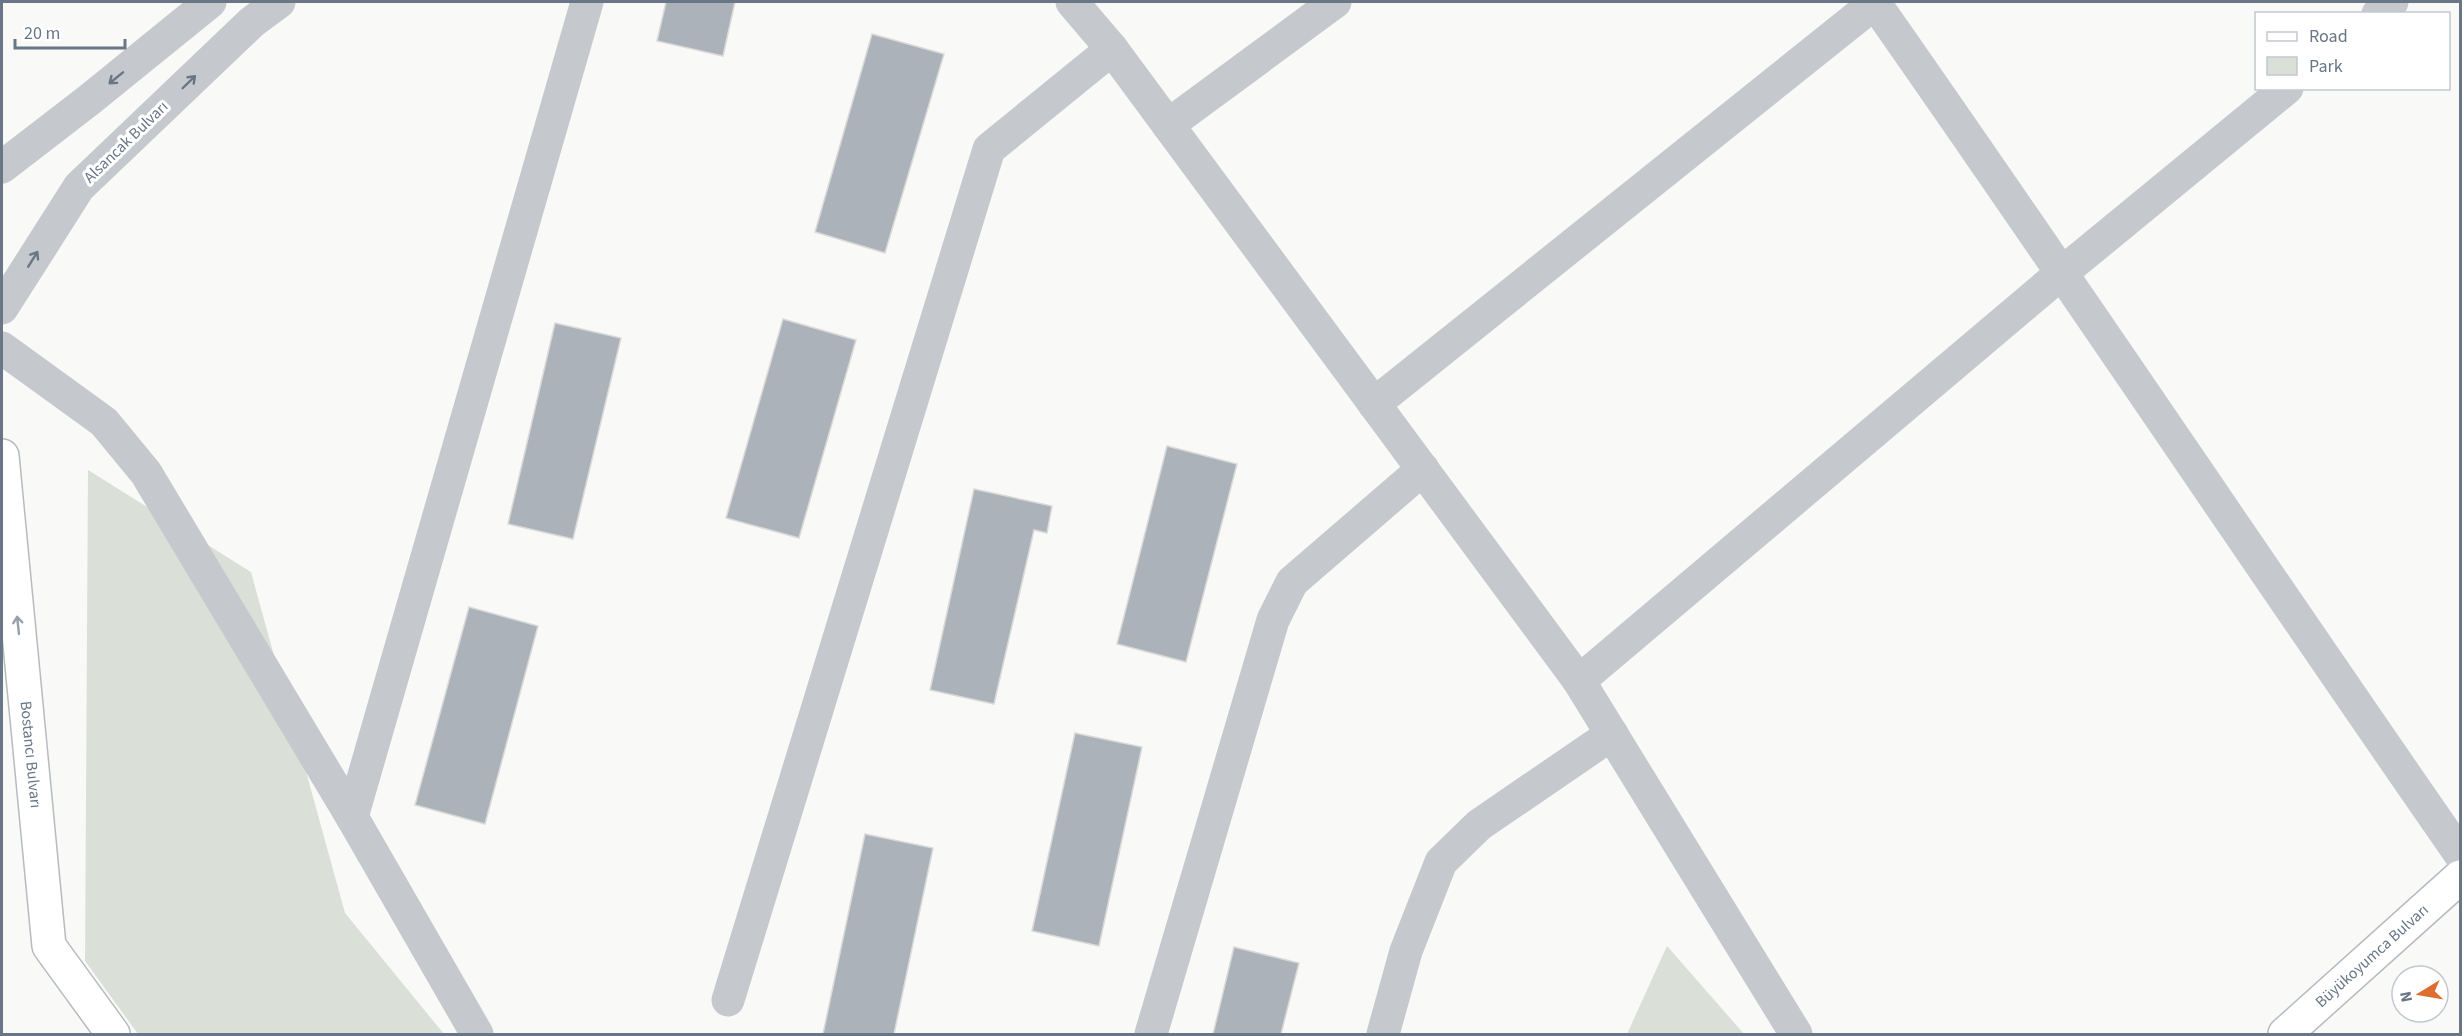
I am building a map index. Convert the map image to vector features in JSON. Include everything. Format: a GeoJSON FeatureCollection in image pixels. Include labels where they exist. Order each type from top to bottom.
{"type":"FeatureCollection","features":[{"type":"Feature","properties":{"kind":"street"},"geometry":{"type":"LineString","coordinates":[[2,167],[210,2]]}},
{"type":"Feature","properties":{"kind":"street","name":"Alsancak Bulvarı"},"geometry":{"type":"LineString","coordinates":[[2,308],[79,187],[252,22],[279,2]]}},
{"type":"Feature","properties":{"kind":"street"},"geometry":{"type":"LineString","coordinates":[[352,817],[587,2]]}},
{"type":"Feature","properties":{"kind":"street"},"geometry":{"type":"LineString","coordinates":[[1072,2],[1112,49],[1579,681],[1796,1035]]}},
{"type":"Feature","properties":{"kind":"street"},"geometry":{"type":"LineString","coordinates":[[1168,125],[1335,2]]}},
{"type":"Feature","properties":{"kind":"street"},"geometry":{"type":"LineString","coordinates":[[1374,404],[1875,2],[2063,272],[2460,854]]}},
{"type":"Feature","properties":{"kind":"street"},"geometry":{"type":"LineString","coordinates":[[2380,12],[2392,2]]}},
{"type":"Feature","properties":{"kind":"street"},"geometry":{"type":"LineString","coordinates":[[728,1000],[989,149],[1112,49]]}},
{"type":"Feature","properties":{"kind":"street"},"geometry":{"type":"LineString","coordinates":[[1579,681],[2063,272],[2285,90]]}},
{"type":"Feature","properties":{"kind":"street"},"geometry":{"type":"LineString","coordinates":[[2,348],[104,422],[146,473],[352,817],[477,1035]]}},
{"type":"Feature","properties":{"kind":"street","name":"Bostancı Bulvarı"},"geometry":{"type":"LineString","coordinates":[[2,456],[49,946],[113,1035]]}},
{"type":"Feature","properties":{"kind":"street"},"geometry":{"type":"LineString","coordinates":[[1151,1035],[1273,620],[1292,582],[1423,469]]}},
{"type":"Feature","properties":{"kind":"street"},"geometry":{"type":"LineString","coordinates":[[2,663],[26,704]]}},
{"type":"Feature","properties":{"kind":"street"},"geometry":{"type":"LineString","coordinates":[[1383,1035],[1406,951],[1441,862],[1479,825],[1612,734]]}},
{"type":"Feature","properties":{"kind":"street","name":"Büyükoyumca Bulvarı"},"geometry":{"type":"LineString","coordinates":[[2285,1035],[2460,877]]}},
{"type":"Feature","properties":{"kind":"green space"},"geometry":{"type":"Polygon","coordinates":[[[88,470],[251,572],[345,913],[444,1034],[138,1034],[85,961],[88,470]]]}},
{"type":"Feature","properties":{"kind":"green space"},"geometry":{"type":"Polygon","coordinates":[[[1667,946],[1744,1034],[1627,1034],[1667,946]]]}},
{"type":"Feature","properties":{"kind":"building"},"geometry":{"type":"Polygon","coordinates":[[[666,2],[735,2],[723,56],[657,41],[666,2]]]}},
{"type":"Feature","properties":{"kind":"building"},"geometry":{"type":"Polygon","coordinates":[[[872,34],[944,54],[885,253],[815,232],[872,34]]]}},
{"type":"Feature","properties":{"kind":"building"},"geometry":{"type":"Polygon","coordinates":[[[783,319],[856,340],[799,538],[726,518],[783,319]]]}},
{"type":"Feature","properties":{"kind":"building"},"geometry":{"type":"Polygon","coordinates":[[[555,323],[621,338],[573,539],[508,524],[555,323]]]}},
{"type":"Feature","properties":{"kind":"building"},"geometry":{"type":"Polygon","coordinates":[[[1167,446],[1237,464],[1186,662],[1117,644],[1167,446]]]}},
{"type":"Feature","properties":{"kind":"building"},"geometry":{"type":"Polygon","coordinates":[[[974,489],[1052,506],[1047,533],[1034,530],[994,704],[930,690],[974,489]]]}},
{"type":"Feature","properties":{"kind":"building"},"geometry":{"type":"Polygon","coordinates":[[[469,607],[538,626],[485,824],[415,805],[469,607]]]}},
{"type":"Feature","properties":{"kind":"building"},"geometry":{"type":"Polygon","coordinates":[[[1075,733],[1142,747],[1099,946],[1032,931],[1075,733]]]}},
{"type":"Feature","properties":{"kind":"building"},"geometry":{"type":"Polygon","coordinates":[[[865,834],[933,848],[894,1034],[823,1034],[865,834]]]}},
{"type":"Feature","properties":{"kind":"building"},"geometry":{"type":"Polygon","coordinates":[[[1234,947],[1299,963],[1281,1034],[1213,1034],[1234,947]]]}}]}
